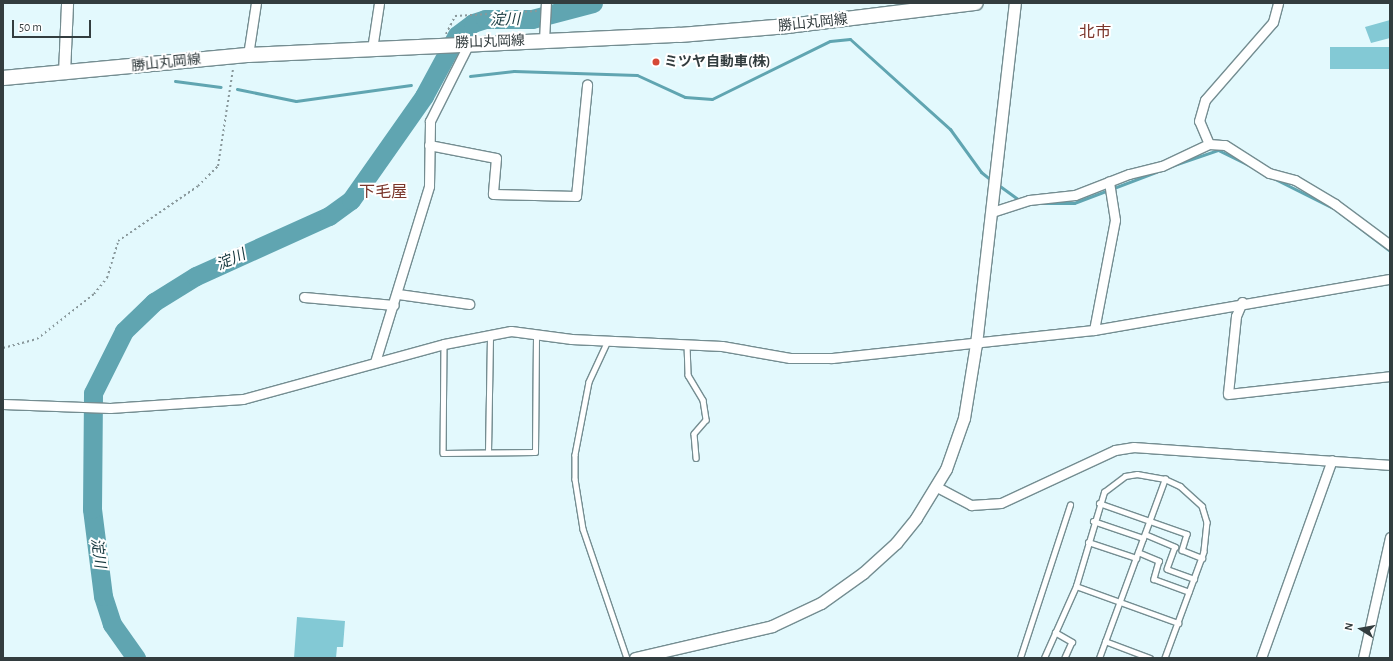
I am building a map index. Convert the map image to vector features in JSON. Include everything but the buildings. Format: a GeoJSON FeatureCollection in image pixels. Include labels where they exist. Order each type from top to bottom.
{"type":"FeatureCollection","features":[{"type":"Feature","properties":{"kind":"main road","name":"勝山丸岡線"},"geometry":{"type":"LineString","coordinates":[[3,78],[242,55],[441,45],[544,36],[788,26],[976,3]]}},
{"type":"Feature","properties":{"kind":"street"},"geometry":{"type":"LineString","coordinates":[[64,73],[66,3]]}},
{"type":"Feature","properties":{"kind":"street"},"geometry":{"type":"LineString","coordinates":[[242,55],[256,3]]}},
{"type":"Feature","properties":{"kind":"street"},"geometry":{"type":"LineString","coordinates":[[372,49],[379,3]]}},
{"type":"Feature","properties":{"kind":"street"},"geometry":{"type":"LineString","coordinates":[[635,658],[772,626],[821,603],[864,573],[896,543],[916,518],[946,469],[964,418],[976,344],[1015,3]]}},
{"type":"Feature","properties":{"kind":"street"},"geometry":{"type":"LineString","coordinates":[[1209,144],[1199,121],[1205,100],[1273,22],[1278,3]]}},
{"type":"Feature","properties":{"kind":"street"},"geometry":{"type":"LineString","coordinates":[[544,36],[546,7]]}},
{"type":"Feature","properties":{"kind":"street"},"geometry":{"type":"LineString","coordinates":[[375,362],[398,294],[429,186],[430,122],[465,43]]}},
{"type":"Feature","properties":{"kind":"street"},"geometry":{"type":"LineString","coordinates":[[429,145],[496,158],[493,194],[576,196],[587,85]]}},
{"type":"Feature","properties":{"kind":"street"},"geometry":{"type":"LineString","coordinates":[[992,212],[1029,200],[1075,195],[1109,181],[1162,166],[1209,144],[1226,145],[1269,173],[1295,180],[1336,204],[1390,244]]}},
{"type":"Feature","properties":{"kind":"street"},"geometry":{"type":"LineString","coordinates":[[1094,330],[1116,220],[1109,181]]}},
{"type":"Feature","properties":{"kind":"street"},"geometry":{"type":"LineString","coordinates":[[3,404],[110,408],[242,399],[375,362],[490,334],[536,333],[571,339],[687,342],[790,358],[832,358],[976,344],[1094,330],[1242,302],[1390,279]]}},
{"type":"Feature","properties":{"kind":"street"},"geometry":{"type":"LineString","coordinates":[[398,294],[469,304]]}},
{"type":"Feature","properties":{"kind":"street"},"geometry":{"type":"LineString","coordinates":[[304,297],[394,305]]}},
{"type":"Feature","properties":{"kind":"street"},"geometry":{"type":"LineString","coordinates":[[1242,302],[1236,316],[1228,394],[1390,376]]}},
{"type":"Feature","properties":{"kind":"street"},"geometry":{"type":"LineString","coordinates":[[935,486],[971,505],[1001,503],[1115,450],[1134,447],[1277,460],[1332,460],[1390,465]]}},
{"type":"Feature","properties":{"kind":"street"},"geometry":{"type":"LineString","coordinates":[[1261,658],[1332,460]]}},
{"type":"Feature","properties":{"kind":"street"},"geometry":{"type":"LineString","coordinates":[[1363,658],[1390,537]]}},
{"type":"Feature","properties":{"kind":"lane"},"geometry":{"type":"LineString","coordinates":[[444,344],[443,452],[535,452],[536,333]]}},
{"type":"Feature","properties":{"kind":"lane"},"geometry":{"type":"LineString","coordinates":[[488,452],[490,334]]}},
{"type":"Feature","properties":{"kind":"lane"},"geometry":{"type":"LineString","coordinates":[[609,340],[589,382],[575,455],[575,479],[583,529],[627,658]]}},
{"type":"Feature","properties":{"kind":"lane"},"geometry":{"type":"LineString","coordinates":[[687,342],[688,376],[702,400],[706,420],[694,434],[696,458]]}},
{"type":"Feature","properties":{"kind":"lane"},"geometry":{"type":"LineString","coordinates":[[1044,658],[1076,586],[1093,521],[1104,492],[1125,476],[1149,475],[1165,479],[1194,496],[1202,506],[1208,536],[1202,558],[1165,658]]}},
{"type":"Feature","properties":{"kind":"lane"},"geometry":{"type":"LineString","coordinates":[[1099,658],[1165,479]]}},
{"type":"Feature","properties":{"kind":"lane"},"geometry":{"type":"LineString","coordinates":[[1099,503],[1187,534],[1182,550],[1202,558]]}},
{"type":"Feature","properties":{"kind":"lane"},"geometry":{"type":"LineString","coordinates":[[1020,658],[1070,505]]}},
{"type":"Feature","properties":{"kind":"lane"},"geometry":{"type":"LineString","coordinates":[[1093,521],[1175,547],[1167,569],[1194,579]]}},
{"type":"Feature","properties":{"kind":"lane"},"geometry":{"type":"LineString","coordinates":[[1088,542],[1136,558]]}},
{"type":"Feature","properties":{"kind":"lane"},"geometry":{"type":"LineString","coordinates":[[1138,552],[1159,561],[1154,579],[1189,592]]}},
{"type":"Feature","properties":{"kind":"lane"},"geometry":{"type":"LineString","coordinates":[[1076,586],[1119,603],[1178,623]]}},
{"type":"Feature","properties":{"kind":"lane"},"geometry":{"type":"LineString","coordinates":[[1055,632],[1072,642],[1065,658]]}},
{"type":"Feature","properties":{"kind":"lane"},"geometry":{"type":"LineString","coordinates":[[1105,641],[1150,658]]}},
{"type":"Feature","properties":{"kind":"path"},"geometry":{"type":"LineString","coordinates":[[441,45],[455,16],[546,7]]}},
{"type":"Feature","properties":{"kind":"path"},"geometry":{"type":"LineString","coordinates":[[3,348],[37,339],[94,294],[107,278],[118,241],[198,186],[218,166],[242,55]]}},
{"type":"Feature","properties":{"kind":"waterway","name":"淀川"},"geometry":{"type":"LineString","coordinates":[[136,658],[112,624],[103,596],[92,509],[93,393],[124,331],[154,302],[196,276],[329,216],[351,200],[424,96],[457,35],[473,23],[485,19],[532,19],[593,3]]}},
{"type":"Feature","properties":{"kind":"waterway"},"geometry":{"type":"LineString","coordinates":[[470,76],[514,71],[637,75],[685,97],[712,99],[830,41],[850,39],[950,129],[981,172],[991,180]]}},
{"type":"Feature","properties":{"kind":"waterway"},"geometry":{"type":"LineString","coordinates":[[175,81],[221,87]]}},
{"type":"Feature","properties":{"kind":"waterway"},"geometry":{"type":"LineString","coordinates":[[237,89],[296,101],[411,85]]}},
{"type":"Feature","properties":{"kind":"waterway"},"geometry":{"type":"LineString","coordinates":[[1171,166],[1218,150],[1249,165]]}},
{"type":"Feature","properties":{"kind":"waterway"},"geometry":{"type":"LineString","coordinates":[[1036,203],[1074,203],[1156,172]]}},
{"type":"Feature","properties":{"kind":"waterway"},"geometry":{"type":"LineString","coordinates":[[1275,179],[1331,207]]}},
{"type":"Feature","properties":{"kind":"waterway"},"geometry":{"type":"LineString","coordinates":[[997,184],[1020,201]]}},
{"type":"Feature","properties":{"kind":"waterway"},"geometry":{"type":"LineString","coordinates":[[1339,212],[1390,251]]}},
{"type":"Feature","properties":{"kind":"place","name":"ミツヤ自動車(株)"},"geometry":{"type":"Point","coordinates":[656,62]}},
{"type":"Feature","properties":{"kind":"district","name":"北市"},"geometry":{"type":"Point","coordinates":[1095,32]}},
{"type":"Feature","properties":{"kind":"district","name":"下毛屋"},"geometry":{"type":"Point","coordinates":[383,192]}}]}
